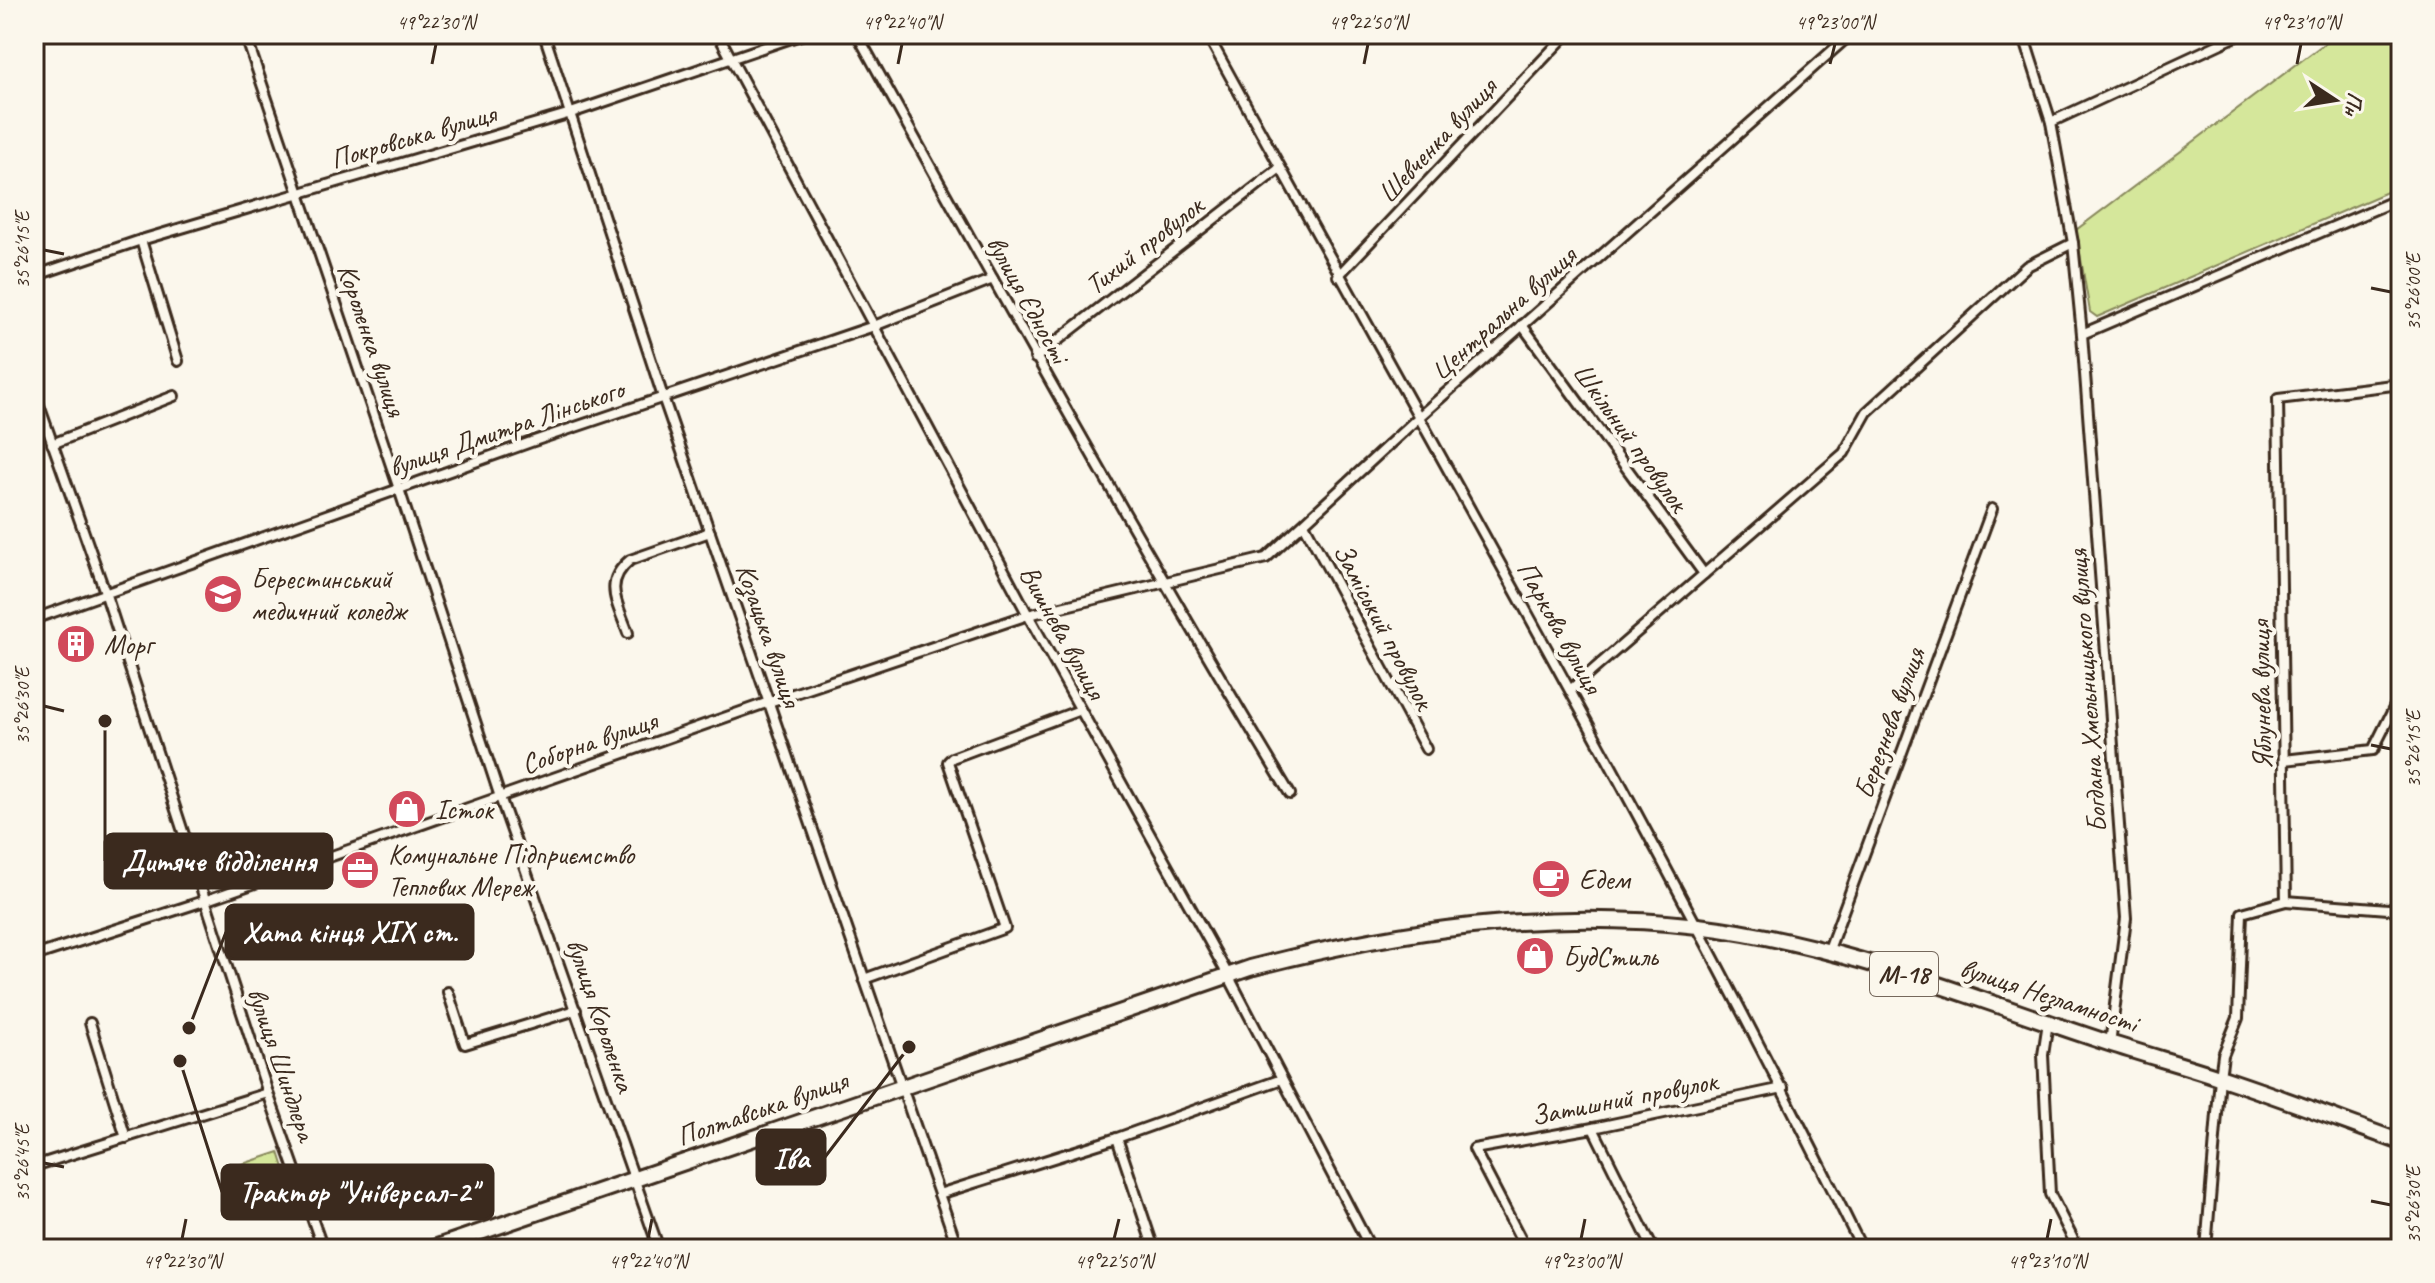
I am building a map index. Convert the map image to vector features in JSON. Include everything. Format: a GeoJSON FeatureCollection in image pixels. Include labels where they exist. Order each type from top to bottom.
{"type":"FeatureCollection","features":[{"type":"Feature","properties":{"kind":"highway","name":"вулиця Незламності"},"geometry":{"type":"LineString","coordinates":[[1387,936],[1443,928],[1613,921],[1699,926],[1828,952],[2220,1077],[2401,1142]]}},
{"type":"Feature","properties":{"kind":"highway","name":"Полтавська вулиця"},"geometry":{"type":"LineString","coordinates":[[431,1249],[1228,975],[1331,947],[1387,936]]}},
{"type":"Feature","properties":{"kind":"street","name":"Короленка вулиця"},"geometry":{"type":"LineString","coordinates":[[245,34],[500,797]]}},
{"type":"Feature","properties":{"kind":"street","name":"Козацька вулиця"},"geometry":{"type":"LineString","coordinates":[[544,34],[663,397],[958,1249]]}},
{"type":"Feature","properties":{"kind":"street","name":"Вишнева вулиця"},"geometry":{"type":"LineString","coordinates":[[718,34],[1028,615],[1228,975],[1371,1249]]}},
{"type":"Feature","properties":{"kind":"street","name":"Покровська вулиця"},"geometry":{"type":"LineString","coordinates":[[34,276],[141,240],[571,113],[803,34]]}},
{"type":"Feature","properties":{"kind":"street","name":"вулиця Єдності"},"geometry":{"type":"LineString","coordinates":[[857,34],[1035,358],[1164,584],[1290,794]]}},
{"type":"Feature","properties":{"kind":"street","name":"Паркова вулиця"},"geometry":{"type":"LineString","coordinates":[[1207,34],[1699,926],[1862,1249]]}},
{"type":"Feature","properties":{"kind":"street","name":"Шевченка вулиця"},"geometry":{"type":"LineString","coordinates":[[1338,276],[1567,34]]}},
{"type":"Feature","properties":{"kind":"street","name":"Центральна вулиця"},"geometry":{"type":"LineString","coordinates":[[1164,584],[1266,558],[1420,416],[1851,34]]}},
{"type":"Feature","properties":{"kind":"street","name":"Богдана Хмельницького вулиця"},"geometry":{"type":"LineString","coordinates":[[2023,34],[2051,122],[2073,243],[2082,334],[2126,918],[2110,1044]]}},
{"type":"Feature","properties":{"kind":"street"},"geometry":{"type":"LineString","coordinates":[[2051,122],[2241,34]]}},
{"type":"Feature","properties":{"kind":"street","name":"Тихий провулок"},"geometry":{"type":"LineString","coordinates":[[1035,358],[1280,168]]}},
{"type":"Feature","properties":{"kind":"street"},"geometry":{"type":"LineString","coordinates":[[2082,334],[2401,198]]}},
{"type":"Feature","properties":{"kind":"street"},"geometry":{"type":"LineString","coordinates":[[141,240],[178,361]]}},
{"type":"Feature","properties":{"kind":"street"},"geometry":{"type":"LineString","coordinates":[[1570,690],[1844,453],[1867,412],[2027,266],[2073,243]]}},
{"type":"Feature","properties":{"kind":"street","name":"вулиця Дмитра Лінського"},"geometry":{"type":"LineString","coordinates":[[34,619],[399,489],[874,326],[993,279]]}},
{"type":"Feature","properties":{"kind":"street","name":"Шкільний провулок"},"geometry":{"type":"LineString","coordinates":[[1522,325],[1704,574]]}},
{"type":"Feature","properties":{"kind":"street","name":"Яблунева вулиця"},"geometry":{"type":"LineString","coordinates":[[2286,901],[2278,399],[2401,384]]}},
{"type":"Feature","properties":{"kind":"street","name":"вулиця Шиндлера"},"geometry":{"type":"LineString","coordinates":[[34,391],[106,595],[204,901],[323,1249]]}},
{"type":"Feature","properties":{"kind":"street"},"geometry":{"type":"LineString","coordinates":[[52,444],[174,396]]}},
{"type":"Feature","properties":{"kind":"street","name":"Березнева вулиця"},"geometry":{"type":"LineString","coordinates":[[1828,952],[1992,509]]}},
{"type":"Feature","properties":{"kind":"street","name":"Заміський провулок"},"geometry":{"type":"LineString","coordinates":[[1304,524],[1426,749]]}},
{"type":"Feature","properties":{"kind":"street"},"geometry":{"type":"LineString","coordinates":[[628,633],[614,593],[614,577],[621,568],[630,560],[710,532]]}},
{"type":"Feature","properties":{"kind":"street","name":"Соборна вулиця"},"geometry":{"type":"LineString","coordinates":[[34,956],[204,901],[769,702],[1028,615],[1164,584]]}},
{"type":"Feature","properties":{"kind":"street"},"geometry":{"type":"LineString","coordinates":[[2284,760],[2373,750],[2401,694]]}},
{"type":"Feature","properties":{"kind":"street"},"geometry":{"type":"LineString","coordinates":[[864,979],[1005,928],[948,762],[1080,710]]}},
{"type":"Feature","properties":{"kind":"street","name":"вулиця Короленка"},"geometry":{"type":"LineString","coordinates":[[500,797],[659,1249]]}},
{"type":"Feature","properties":{"kind":"street"},"geometry":{"type":"LineString","coordinates":[[2206,1249],[2223,1055],[2238,1018],[2242,913],[2286,901],[2401,910]]}},
{"type":"Feature","properties":{"kind":"street"},"geometry":{"type":"LineString","coordinates":[[448,992],[465,1044],[576,1010]]}},
{"type":"Feature","properties":{"kind":"street"},"geometry":{"type":"LineString","coordinates":[[2048,1022],[2043,1055],[2050,1194],[2078,1249]]}},
{"type":"Feature","properties":{"kind":"street"},"geometry":{"type":"LineString","coordinates":[[90,1023],[126,1138]]}},
{"type":"Feature","properties":{"kind":"street"},"geometry":{"type":"LineString","coordinates":[[939,1194],[1117,1138],[1282,1079]]}},
{"type":"Feature","properties":{"kind":"street","name":"Затишний провулок"},"geometry":{"type":"LineString","coordinates":[[1526,1249],[1474,1149],[1593,1128],[1783,1088]]}},
{"type":"Feature","properties":{"kind":"street"},"geometry":{"type":"LineString","coordinates":[[34,1166],[268,1093]]}},
{"type":"Feature","properties":{"kind":"street"},"geometry":{"type":"LineString","coordinates":[[1593,1128],[1653,1249]]}},
{"type":"Feature","properties":{"kind":"street"},"geometry":{"type":"LineString","coordinates":[[1117,1138],[1154,1249]]}},
{"type":"Feature","properties":{"kind":"green space"},"geometry":{"type":"Polygon","coordinates":[[[2337,34],[2401,34],[2401,186],[2097,317],[2090,312],[2076,230],[2337,34]]]}},
{"type":"Feature","properties":{"kind":"green space"},"geometry":{"type":"Polygon","coordinates":[[[279,1152],[285,1171],[235,1189],[228,1169],[279,1152]]]}},
{"type":"Feature","properties":{"kind":"place","name":"Берестинський медичний коледж"},"geometry":{"type":"Point","coordinates":[223,594]}},
{"type":"Feature","properties":{"kind":"place","name":"Морг"},"geometry":{"type":"Point","coordinates":[76,644]}},
{"type":"Feature","properties":{"kind":"place","name":"Дитяче відділення"},"geometry":{"type":"Point","coordinates":[105,721]}},
{"type":"Feature","properties":{"kind":"place","name":"Істок"},"geometry":{"type":"Point","coordinates":[407,809]}},
{"type":"Feature","properties":{"kind":"place","name":"Комунальне Підприємство Теплових Мереж"},"geometry":{"type":"Point","coordinates":[360,870]}},
{"type":"Feature","properties":{"kind":"place","name":"Едем"},"geometry":{"type":"Point","coordinates":[1551,879]}},
{"type":"Feature","properties":{"kind":"place","name":"БудСтиль"},"geometry":{"type":"Point","coordinates":[1535,956]}},
{"type":"Feature","properties":{"kind":"place","name":"Хата кінця XIX ст."},"geometry":{"type":"Point","coordinates":[189,1028]}},
{"type":"Feature","properties":{"kind":"place","name":"Іва"},"geometry":{"type":"Point","coordinates":[909,1047]}},
{"type":"Feature","properties":{"kind":"place","name":"Трактор \"Універсал-2\""},"geometry":{"type":"Point","coordinates":[180,1061]}}]}
